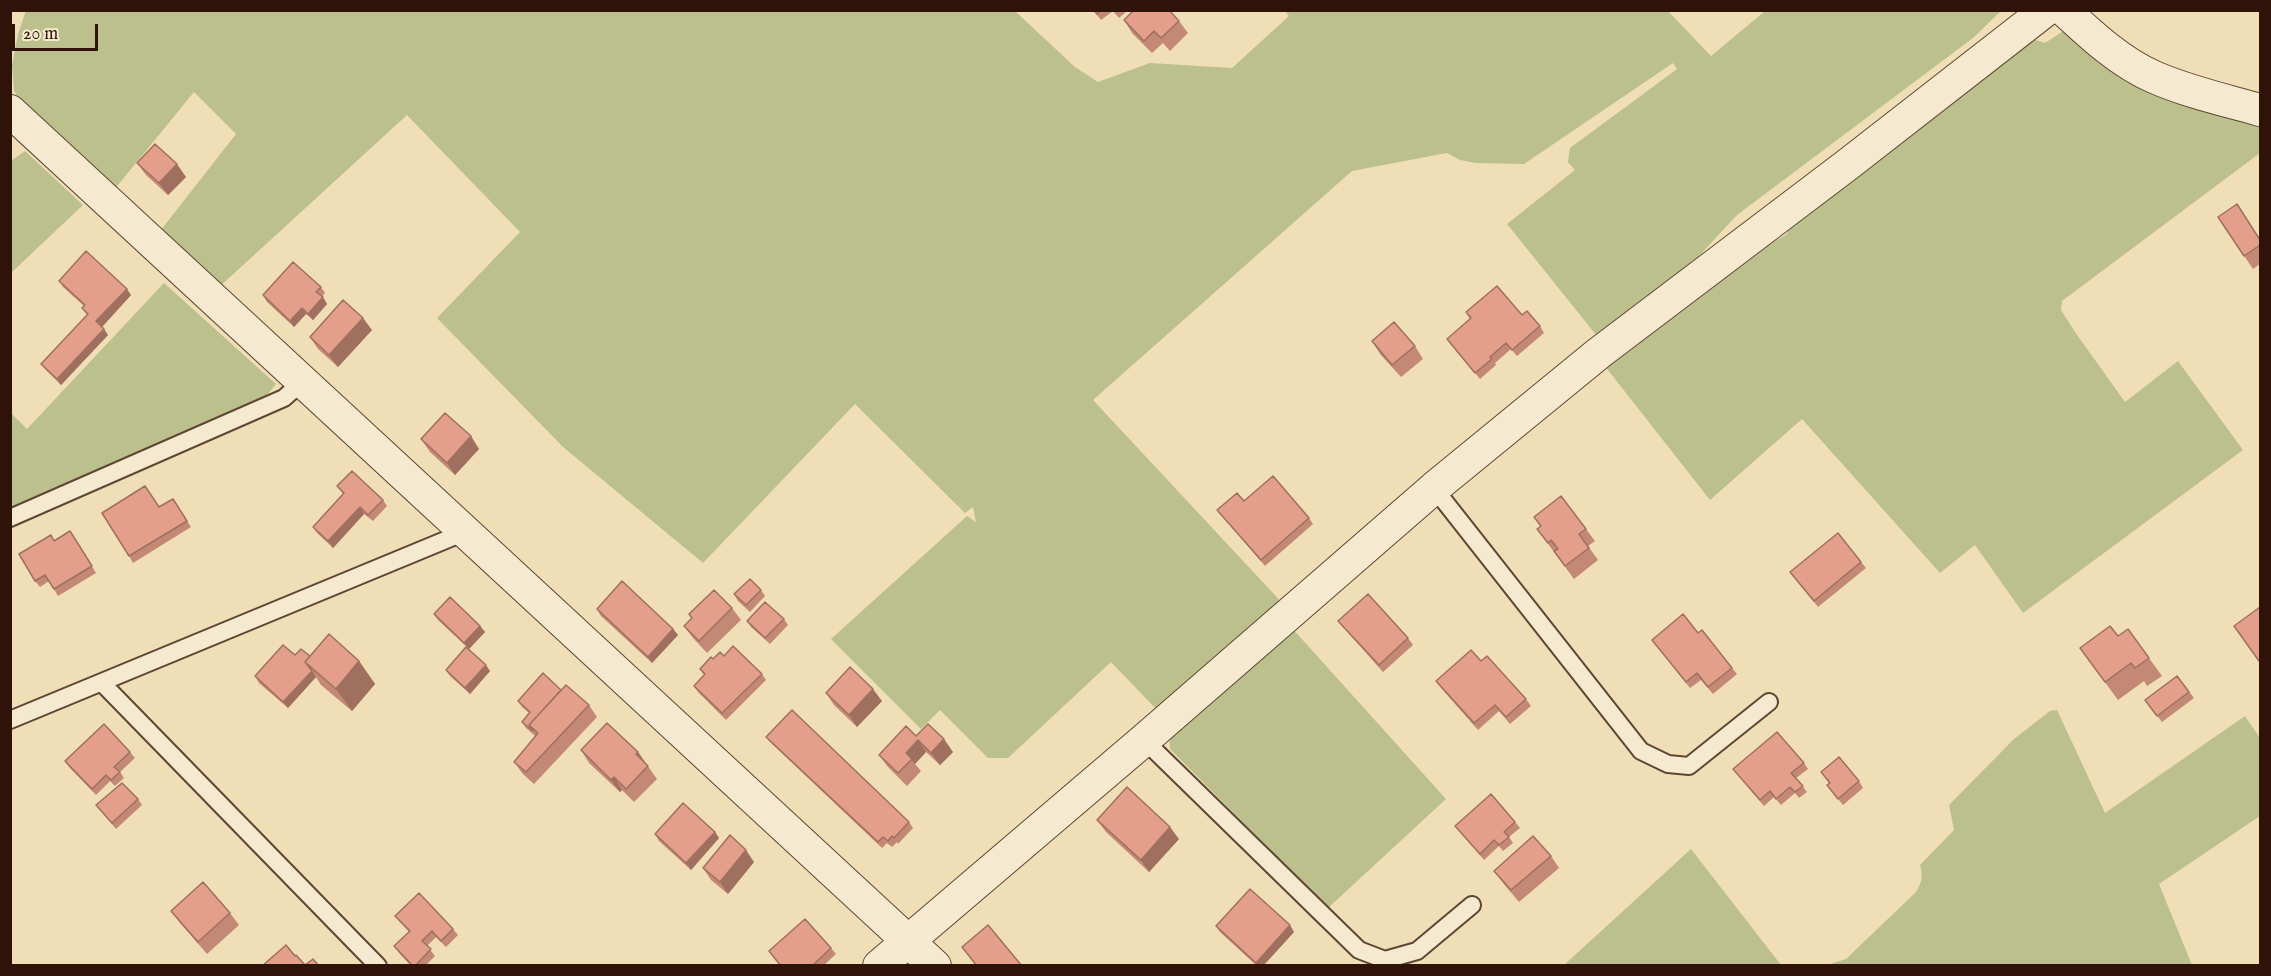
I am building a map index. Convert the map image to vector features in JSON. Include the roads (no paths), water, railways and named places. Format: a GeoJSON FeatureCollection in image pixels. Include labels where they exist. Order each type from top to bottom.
{"type":"FeatureCollection","features":[{"type":"Feature","properties":{"kind":"street"},"geometry":{"type":"LineString","coordinates":[[879,966],[1434,488],[1599,353],[1847,165],[2046,10]]}},
{"type":"Feature","properties":{"kind":"street"},"geometry":{"type":"LineString","coordinates":[[2064,10],[2103,45],[2152,76],[2196,93],[2260,110]]}},
{"type":"Feature","properties":{"kind":"street"},"geometry":{"type":"LineString","coordinates":[[10,111],[935,966]]}},
{"type":"Feature","properties":{"kind":"lane"},"geometry":{"type":"LineString","coordinates":[[10,518],[284,398],[302,382]]}},
{"type":"Feature","properties":{"kind":"lane"},"geometry":{"type":"LineString","coordinates":[[1434,488],[1641,751],[1668,764],[1689,766],[1769,702]]}},
{"type":"Feature","properties":{"kind":"lane"},"geometry":{"type":"LineString","coordinates":[[10,720],[465,532]]}},
{"type":"Feature","properties":{"kind":"lane"},"geometry":{"type":"LineString","coordinates":[[102,683],[378,966]]}},
{"type":"Feature","properties":{"kind":"lane"},"geometry":{"type":"LineString","coordinates":[[1144,740],[1359,950],[1385,960],[1417,951],[1472,905]]}}]}
